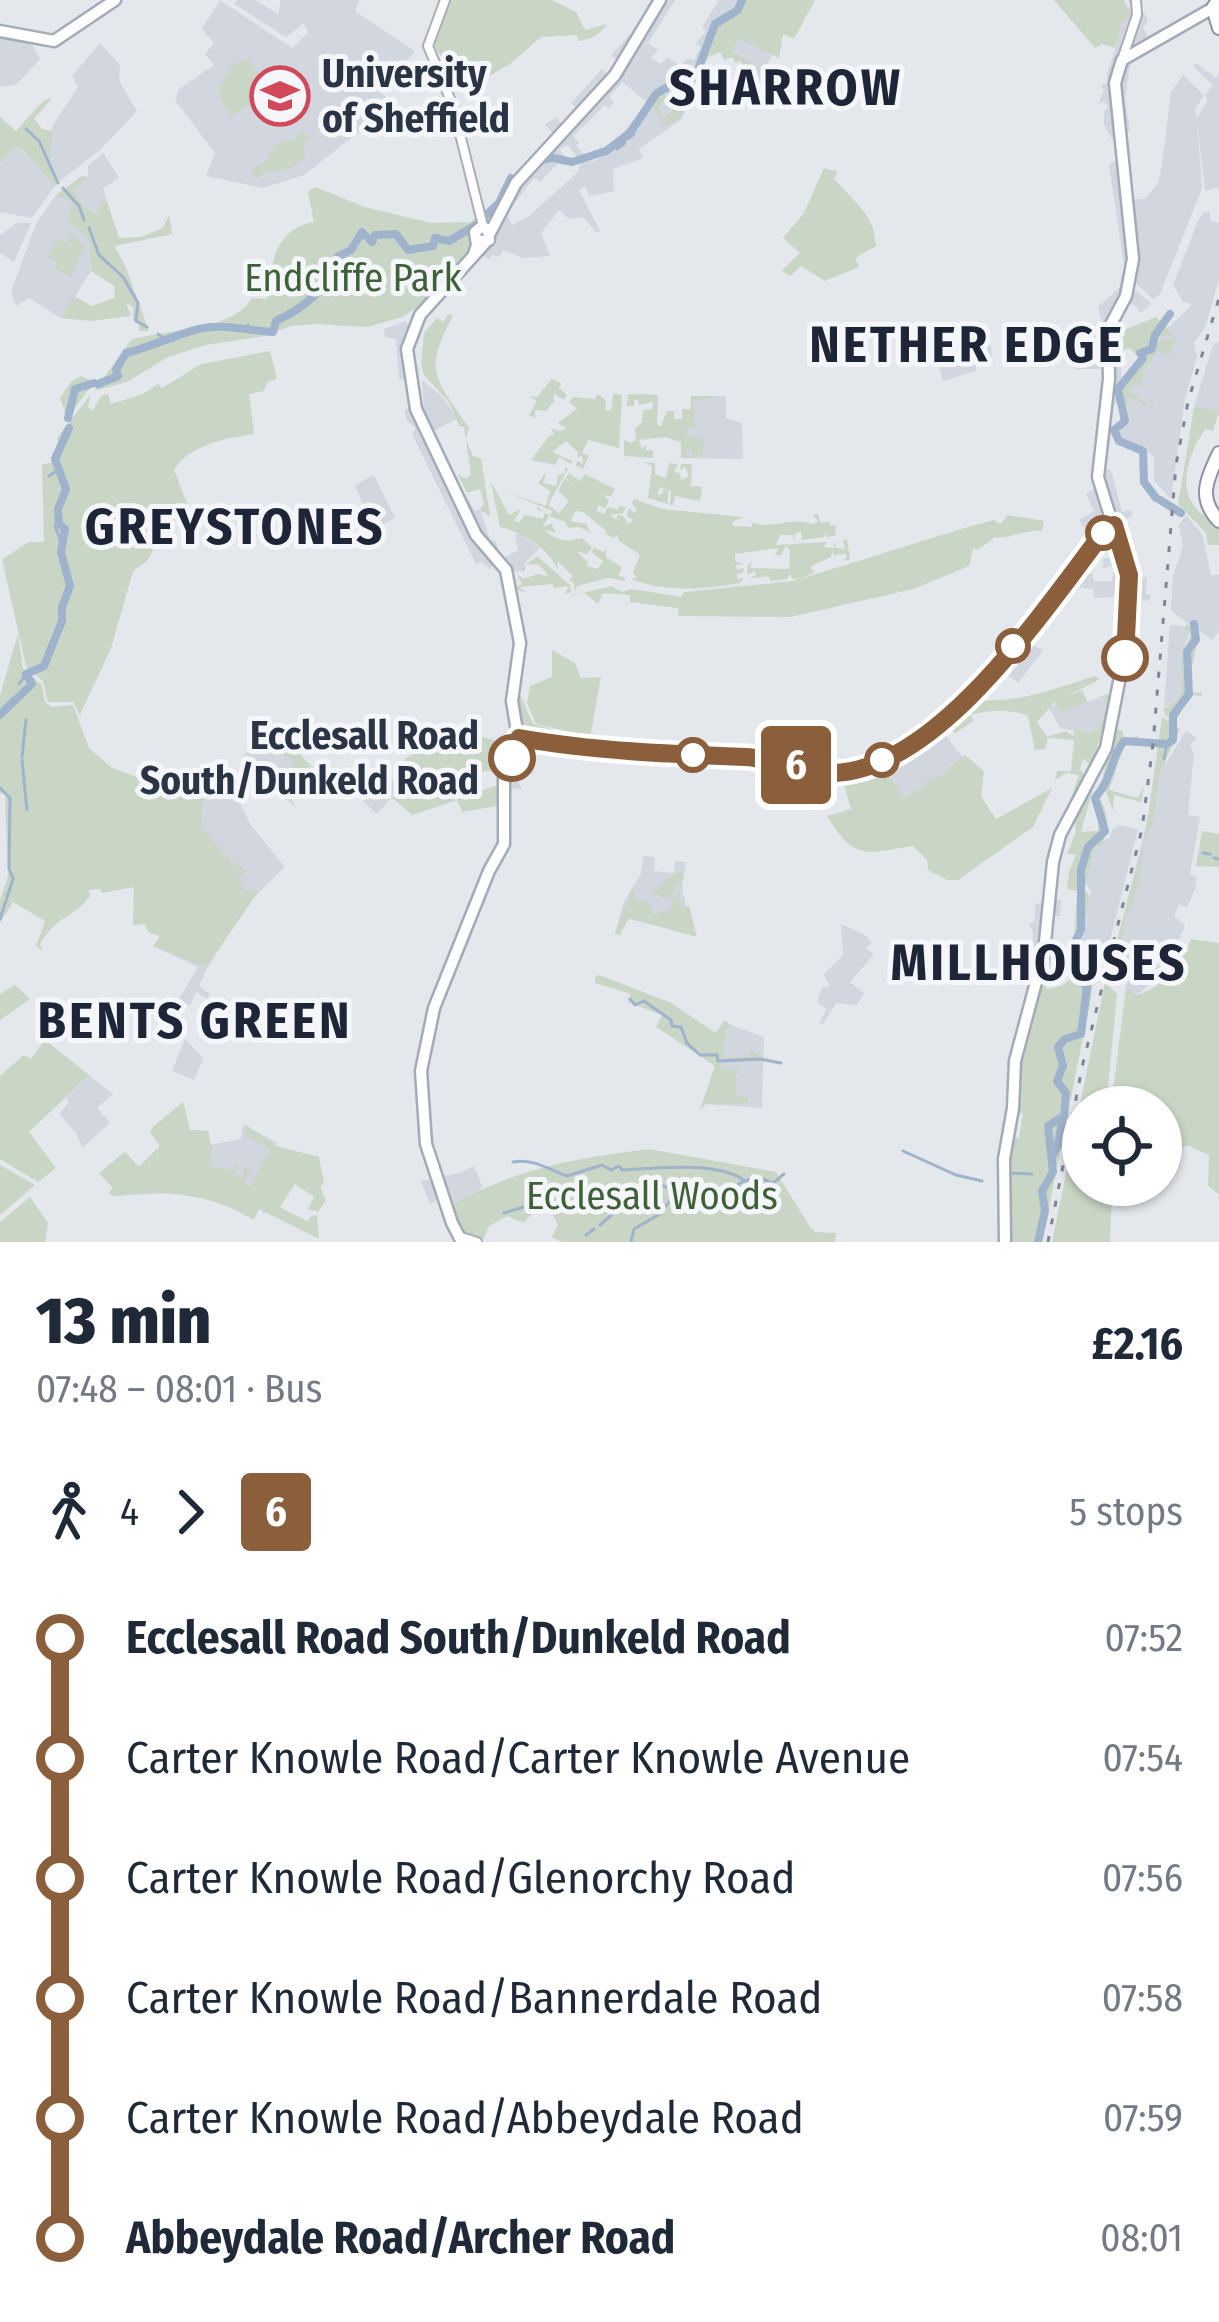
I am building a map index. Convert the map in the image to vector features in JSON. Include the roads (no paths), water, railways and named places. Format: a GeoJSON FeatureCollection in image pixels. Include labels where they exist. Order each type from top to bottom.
{"type":"FeatureCollection","features":[{"type":"Feature","properties":{"kind":"highway"},"geometry":{"type":"LineString","coordinates":[[1219,453],[1204,494],[1219,521]]}},
{"type":"Feature","properties":{"kind":"main road"},"geometry":{"type":"LineString","coordinates":[[0,31],[54,41],[115,0]]}},
{"type":"Feature","properties":{"kind":"main road"},"geometry":{"type":"LineString","coordinates":[[445,0],[428,41],[457,118],[484,230]]}},
{"type":"Feature","properties":{"kind":"main road"},"geometry":{"type":"LineString","coordinates":[[464,1238],[424,1134],[421,1070],[431,1015],[504,844],[504,777],[519,743],[512,701],[520,646],[507,575],[471,527],[416,409],[407,355],[416,324],[473,257],[484,230],[518,179],[617,72],[660,0]]}},
{"type":"Feature","properties":{"kind":"main road"},"geometry":{"type":"LineString","coordinates":[[1003,1242],[1004,1159],[1017,1048],[1056,847],[1101,755],[1126,651],[1129,581],[1111,512],[1099,486],[1099,459],[1110,376],[1108,330],[1130,280],[1133,248],[1115,99],[1137,15],[1136,0]]}},
{"type":"Feature","properties":{"kind":"main road"},"geometry":{"type":"LineString","coordinates":[[1122,60],[1216,9]]}},
{"type":"Feature","properties":{"kind":"waterway"},"geometry":{"type":"LineString","coordinates":[[539,160],[572,162],[606,151],[630,133],[656,94],[677,74],[696,75],[715,24],[738,10],[742,0]]}},
{"type":"Feature","properties":{"kind":"waterway"},"geometry":{"type":"LineString","coordinates":[[26,129],[39,141],[58,183]]}},
{"type":"Feature","properties":{"kind":"waterway"},"geometry":{"type":"LineString","coordinates":[[629,138],[634,134]]}},
{"type":"Feature","properties":{"kind":"waterway"},"geometry":{"type":"LineString","coordinates":[[617,149],[625,143]]}},
{"type":"Feature","properties":{"kind":"waterway"},"geometry":{"type":"LineString","coordinates":[[483,218],[499,203],[511,178]]}},
{"type":"Feature","properties":{"kind":"waterway"},"geometry":{"type":"LineString","coordinates":[[63,188],[84,220]]}},
{"type":"Feature","properties":{"kind":"waterway"},"geometry":{"type":"LineString","coordinates":[[98,384],[118,376],[116,370],[126,353],[190,332],[208,327],[273,332],[276,321],[322,287],[337,257],[351,250],[362,232],[372,242],[375,235],[396,234],[408,250],[433,246],[435,238],[449,241],[476,225]]}},
{"type":"Feature","properties":{"kind":"waterway"},"geometry":{"type":"LineString","coordinates":[[89,228],[99,255],[123,277],[138,303],[136,321],[147,327]]}},
{"type":"Feature","properties":{"kind":"waterway"},"geometry":{"type":"LineString","coordinates":[[313,287],[320,288]]}},
{"type":"Feature","properties":{"kind":"waterway"},"geometry":{"type":"LineString","coordinates":[[1156,498],[1144,482],[1143,451],[1119,441],[1114,430],[1125,421],[1118,389],[1143,358],[1140,353],[1152,349],[1155,335],[1170,314]]}},
{"type":"Feature","properties":{"kind":"waterway"},"geometry":{"type":"LineString","coordinates":[[158,334],[162,337]]}},
{"type":"Feature","properties":{"kind":"waterway"},"geometry":{"type":"LineString","coordinates":[[164,339],[169,341]]}},
{"type":"Feature","properties":{"kind":"waterway"},"geometry":{"type":"LineString","coordinates":[[68,418],[75,389],[94,383]]}},
{"type":"Feature","properties":{"kind":"waterway"},"geometry":{"type":"LineString","coordinates":[[0,715],[32,684],[26,674],[44,666],[62,621],[70,586],[61,552],[65,529],[59,524],[58,509],[66,489],[55,459],[69,428]]}},
{"type":"Feature","properties":{"kind":"waterway"},"geometry":{"type":"LineString","coordinates":[[49,476],[61,468]]}},
{"type":"Feature","properties":{"kind":"waterway"},"geometry":{"type":"LineString","coordinates":[[1160,500],[1181,513]]}},
{"type":"Feature","properties":{"kind":"waterway"},"geometry":{"type":"LineString","coordinates":[[55,525],[62,546]]}},
{"type":"Feature","properties":{"kind":"waterway"},"geometry":{"type":"LineString","coordinates":[[1038,1242],[1045,1211],[1042,1191],[1053,1172],[1048,1126],[1064,1116],[1066,1093],[1057,1081],[1063,1066],[1058,1047],[1081,1034],[1087,987],[1078,978],[1072,947],[1081,930],[1081,870],[1088,847],[1105,831],[1095,798],[1124,741],[1167,744],[1173,740],[1173,715],[1189,694],[1187,651],[1196,640],[1194,624]]}},
{"type":"Feature","properties":{"kind":"waterway"},"geometry":{"type":"LineString","coordinates":[[19,684],[26,674]]}},
{"type":"Feature","properties":{"kind":"waterway"},"geometry":{"type":"LineString","coordinates":[[0,711],[13,698]]}},
{"type":"Feature","properties":{"kind":"waterway"},"geometry":{"type":"LineString","coordinates":[[22,757],[26,720]]}},
{"type":"Feature","properties":{"kind":"waterway"},"geometry":{"type":"LineString","coordinates":[[1164,759],[1167,744]]}},
{"type":"Feature","properties":{"kind":"waterway"},"geometry":{"type":"LineString","coordinates":[[22,760],[27,810]]}},
{"type":"Feature","properties":{"kind":"waterway"},"geometry":{"type":"LineString","coordinates":[[0,788],[10,798],[13,879],[0,919]]}},
{"type":"Feature","properties":{"kind":"waterway"},"geometry":{"type":"LineString","coordinates":[[1203,853],[1210,854]]}},
{"type":"Feature","properties":{"kind":"waterway"},"geometry":{"type":"LineString","coordinates":[[1214,858],[1219,859]]}},
{"type":"Feature","properties":{"kind":"waterway"},"geometry":{"type":"LineString","coordinates":[[630,999],[635,1005],[644,1001],[671,1020],[672,1026],[681,1027],[687,1043],[700,1055],[717,1055],[718,1061],[781,1063]]}},
{"type":"Feature","properties":{"kind":"waterway"},"geometry":{"type":"LineString","coordinates":[[1052,1156],[1062,1120]]}},
{"type":"Feature","properties":{"kind":"waterway"},"geometry":{"type":"LineString","coordinates":[[903,1151],[956,1175],[982,1181]]}},
{"type":"Feature","properties":{"kind":"waterway"},"geometry":{"type":"LineString","coordinates":[[513,1162],[535,1163],[567,1176],[602,1165],[611,1170],[619,1166],[622,1170],[704,1168],[745,1181],[755,1176],[773,1183],[784,1174]]}},
{"type":"Feature","properties":{"kind":"waterway"},"geometry":{"type":"LineString","coordinates":[[1009,1173],[1032,1174]]}},
{"type":"Feature","properties":{"kind":"waterway"},"geometry":{"type":"LineString","coordinates":[[504,1213],[551,1199],[568,1208],[616,1212],[646,1196],[652,1184],[697,1197],[726,1192],[742,1182]]}},
{"type":"Feature","properties":{"kind":"waterway"},"geometry":{"type":"LineString","coordinates":[[631,1242],[634,1229],[660,1214],[669,1202],[689,1197]]}},
{"type":"Feature","properties":{"kind":"waterway"},"geometry":{"type":"LineString","coordinates":[[600,1225],[613,1214]]}},
{"type":"Feature","properties":{"kind":"waterway"},"geometry":{"type":"LineString","coordinates":[[586,1235],[594,1229]]}},
{"type":"Feature","properties":{"kind":"railway"},"geometry":{"type":"LineString","coordinates":[[1048,1242],[1083,1063],[1142,829],[1176,465],[1188,402],[1219,298]]}},
{"type":"Feature","properties":{"kind":"place","name":"University of Sheffield"},"geometry":{"type":"Point","coordinates":[280,96]}},
{"type":"Feature","properties":{"kind":"place","name":"Ecclesall Road South/Dunkeld Road"},"geometry":{"type":"Point","coordinates":[512,758]}},
{"type":"Feature","properties":{"kind":"district","name":"SHARROW"},"geometry":{"type":"Point","coordinates":[786,88]}},
{"type":"Feature","properties":{"kind":"district","name":"NETHER EDGE"},"geometry":{"type":"Point","coordinates":[967,345]}},
{"type":"Feature","properties":{"kind":"district","name":"GREYSTONES"},"geometry":{"type":"Point","coordinates":[235,527]}},
{"type":"Feature","properties":{"kind":"district","name":"MILLHOUSES"},"geometry":{"type":"Point","coordinates":[1039,963]}},
{"type":"Feature","properties":{"kind":"district","name":"BENTS GREEN"},"geometry":{"type":"Point","coordinates":[195,1021]}},
{"type":"Feature","properties":{"kind":"park label","name":"Endcliffe Park"},"geometry":{"type":"Point","coordinates":[353,278]}},
{"type":"Feature","properties":{"kind":"park label","name":"Ecclesall Woods"},"geometry":{"type":"Point","coordinates":[652,1196]}}]}
